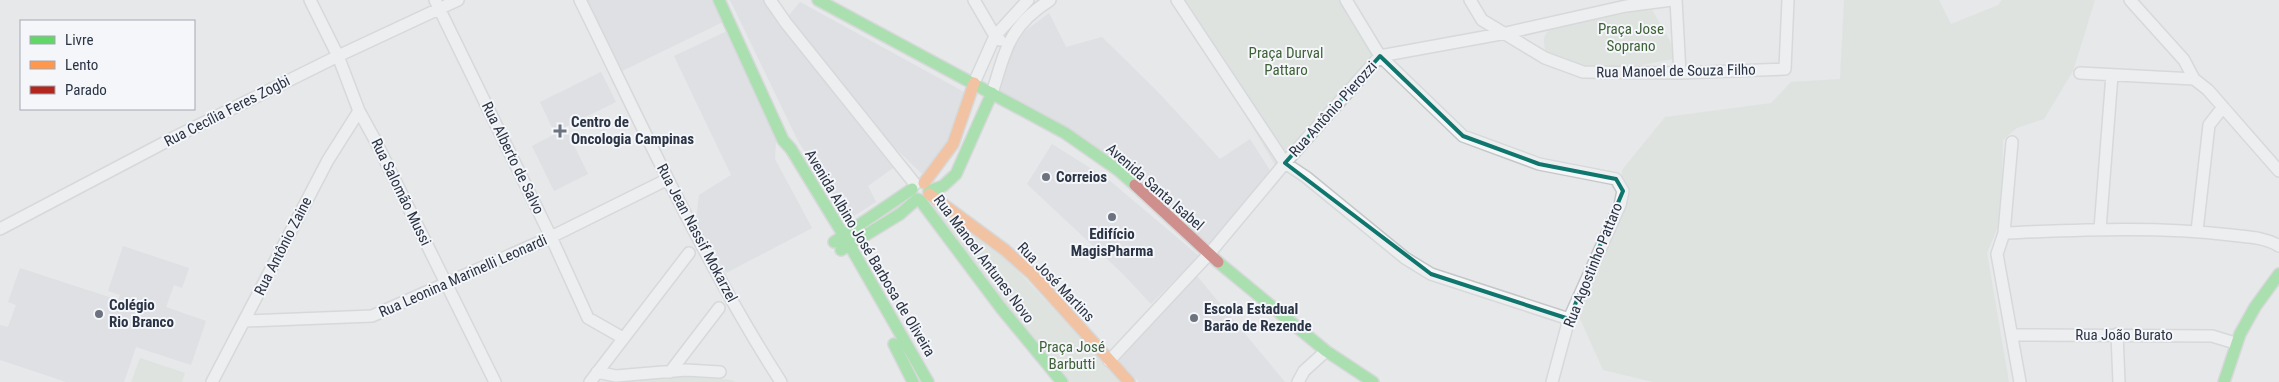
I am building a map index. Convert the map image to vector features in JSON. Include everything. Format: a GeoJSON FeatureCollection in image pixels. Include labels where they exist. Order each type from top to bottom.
{"type":"FeatureCollection","features":[{"type":"Feature","properties":{"kind":"main road","name":"Avenida Albino José Barbosa de Oliveira"},"geometry":{"type":"LineString","coordinates":[[719,0],[784,140],[791,149],[842,243],[913,382]]}},
{"type":"Feature","properties":{"kind":"main road","name":"Avenida Santa Isabel"},"geometry":{"type":"LineString","coordinates":[[818,0],[1064,133],[1118,170],[1209,254],[1326,351],[1372,382]]}},
{"type":"Feature","properties":{"kind":"main road"},"geometry":{"type":"LineString","coordinates":[[842,243],[900,214],[921,192],[953,144],[974,83]]}},
{"type":"Feature","properties":{"kind":"main road"},"geometry":{"type":"LineString","coordinates":[[921,192],[943,186],[956,174],[992,93]]}},
{"type":"Feature","properties":{"kind":"main road","name":"Avenida Albino José Barbosa de Oliveira"},"geometry":{"type":"LineString","coordinates":[[784,140],[784,154],[801,187]]}},
{"type":"Feature","properties":{"kind":"main road","name":"Rua José Martins"},"geometry":{"type":"LineString","coordinates":[[921,192],[1005,250],[1032,274],[1129,382]]}},
{"type":"Feature","properties":{"kind":"main road","name":"Rua Manoel Antunes Novo"},"geometry":{"type":"LineString","coordinates":[[921,192],[1001,308],[1062,382]]}},
{"type":"Feature","properties":{"kind":"main road","name":"Avenida Albino José Barbosa de Oliveira"},"geometry":{"type":"LineString","coordinates":[[820,219],[842,243],[928,382]]}},
{"type":"Feature","properties":{"kind":"main road"},"geometry":{"type":"LineString","coordinates":[[2224,382],[2235,343],[2255,307],[2279,274]]}},
{"type":"Feature","properties":{"kind":"street","name":"Rua Salomão Mussi"},"geometry":{"type":"LineString","coordinates":[[310,0],[338,56],[359,111],[495,382]]}},
{"type":"Feature","properties":{"kind":"street","name":"Rua Cecília Feres Zogbi"},"geometry":{"type":"LineString","coordinates":[[0,229],[173,138],[338,56],[437,4],[458,0]]}},
{"type":"Feature","properties":{"kind":"street","name":"Rua Jean Nassif Mokarzel"},"geometry":{"type":"LineString","coordinates":[[580,0],[668,179],[749,332],[781,382]]}},
{"type":"Feature","properties":{"kind":"street","name":"Rua José Martins"},"geometry":{"type":"LineString","coordinates":[[770,0],[786,23],[921,192]]}},
{"type":"Feature","properties":{"kind":"street"},"geometry":{"type":"LineString","coordinates":[[974,0],[995,36],[1007,45]]}},
{"type":"Feature","properties":{"kind":"street"},"geometry":{"type":"LineString","coordinates":[[974,83],[995,36],[1028,0]]}},
{"type":"Feature","properties":{"kind":"street"},"geometry":{"type":"LineString","coordinates":[[992,93],[1007,45],[1017,28],[1031,12],[1050,0]]}},
{"type":"Feature","properties":{"kind":"street"},"geometry":{"type":"LineString","coordinates":[[1177,0],[1285,163],[1405,258],[1431,274],[1569,319]]}},
{"type":"Feature","properties":{"kind":"street"},"geometry":{"type":"LineString","coordinates":[[1346,0],[1380,56]]}},
{"type":"Feature","properties":{"kind":"street","name":"Rua Manoel de Souza Filho"},"geometry":{"type":"LineString","coordinates":[[1470,0],[1482,20],[1545,58],[1583,72],[1680,73],[1785,69],[1788,0]]}},
{"type":"Feature","properties":{"kind":"street","name":"Rua Antônio Pierozzi"},"geometry":{"type":"LineString","coordinates":[[1109,361],[1209,254],[1285,163],[1380,56],[1506,33],[1626,6],[1659,0],[1672,0]]}},
{"type":"Feature","properties":{"kind":"street"},"geometry":{"type":"LineString","coordinates":[[1676,0],[1680,73]]}},
{"type":"Feature","properties":{"kind":"street"},"geometry":{"type":"LineString","coordinates":[[2130,0],[2184,60],[2194,79],[2208,90],[2279,171]]}},
{"type":"Feature","properties":{"kind":"street","name":"Rua Alberto de Salvo"},"geometry":{"type":"LineString","coordinates":[[437,4],[551,237],[588,318],[623,338]]}},
{"type":"Feature","properties":{"kind":"street","name":"Rua Agostinho Pattaro"},"geometry":{"type":"LineString","coordinates":[[1380,56],[1464,136],[1539,164],[1616,179],[1623,191],[1620,205],[1569,319],[1552,382]]}},
{"type":"Feature","properties":{"kind":"street"},"geometry":{"type":"LineString","coordinates":[[2080,73],[2194,79]]}},
{"type":"Feature","properties":{"kind":"street"},"geometry":{"type":"LineString","coordinates":[[2100,229],[2112,75]]}},
{"type":"Feature","properties":{"kind":"street"},"geometry":{"type":"LineString","coordinates":[[2197,231],[2209,125],[2223,107]]}},
{"type":"Feature","properties":{"kind":"street","name":"Rua Antônio Zaine"},"geometry":{"type":"LineString","coordinates":[[212,382],[328,160],[359,111]]}},
{"type":"Feature","properties":{"kind":"street"},"geometry":{"type":"LineString","coordinates":[[2012,142],[2004,233],[1997,254],[2020,382]]}},
{"type":"Feature","properties":{"kind":"street","name":"Rua Leonina Marinelli Leonardi"},"geometry":{"type":"LineString","coordinates":[[245,321],[372,316],[551,237],[668,179]]}},
{"type":"Feature","properties":{"kind":"street"},"geometry":{"type":"LineString","coordinates":[[2004,233],[2100,229],[2197,231],[2258,238],[2279,246]]}},
{"type":"Feature","properties":{"kind":"street"},"geometry":{"type":"LineString","coordinates":[[594,377],[689,253]]}},
{"type":"Feature","properties":{"kind":"street"},"geometry":{"type":"LineString","coordinates":[[670,372],[719,308]]}},
{"type":"Feature","properties":{"kind":"street"},"geometry":{"type":"LineString","coordinates":[[2117,334],[2119,382]]}},
{"type":"Feature","properties":{"kind":"street","name":"Rua João Burato"},"geometry":{"type":"LineString","coordinates":[[2012,335],[2117,334],[2212,336],[2235,343]]}},
{"type":"Feature","properties":{"kind":"street"},"geometry":{"type":"LineString","coordinates":[[1298,382],[1304,371],[1326,351]]}},
{"type":"Feature","properties":{"kind":"street"},"geometry":{"type":"LineString","coordinates":[[594,377],[670,372],[720,372]]}},
{"type":"Feature","properties":{"kind":"highlighted area"},"geometry":{"type":"Polygon","coordinates":[[[1380,56],[1463,136],[1539,164],[1616,179],[1623,191],[1569,319],[1431,274],[1285,163],[1380,56]]]}},
{"type":"Feature","properties":{"kind":"shaded area"},"geometry":{"type":"Polygon","coordinates":[[[585,0],[715,0],[725,21],[620,72],[585,0]]]}},
{"type":"Feature","properties":{"kind":"shaded area"},"geometry":{"type":"Polygon","coordinates":[[[730,0],[764,0],[777,22],[893,168],[868,186],[876,202],[849,219],[798,141],[730,0]]]}},
{"type":"Feature","properties":{"kind":"shaded area"},"geometry":{"type":"Polygon","coordinates":[[[800,2],[966,93],[949,141],[922,174],[882,135],[785,20],[800,2]]]}},
{"type":"Feature","properties":{"kind":"shaded area"},"geometry":{"type":"Polygon","coordinates":[[[1049,13],[1066,47],[1102,37],[1157,91],[1220,159],[1250,139],[1271,172],[1209,248],[1125,170],[996,93],[1009,55],[1025,31],[1049,13]]]}},
{"type":"Feature","properties":{"kind":"shaded area"},"geometry":{"type":"Polygon","coordinates":[[[727,31],[776,140],[775,159],[812,228],[726,273],[696,220],[699,195],[731,175],[674,56],[727,31]]]}},
{"type":"Feature","properties":{"kind":"shaded area","name":"Centro de Oncologia Campinas"},"geometry":{"type":"Polygon","coordinates":[[[601,72],[616,102],[565,127],[588,174],[554,191],[532,146],[555,134],[540,102],[601,72]]]}},
{"type":"Feature","properties":{"kind":"shaded area"},"geometry":{"type":"Polygon","coordinates":[[[1052,144],[1109,180],[1199,256],[1151,304],[1122,273],[1027,184],[1052,144]]]}},
{"type":"Feature","properties":{"kind":"shaded area","name":"Colégio Rio Branco"},"geometry":{"type":"Polygon","coordinates":[[[123,246],[189,268],[182,288],[174,285],[166,307],[206,321],[191,365],[136,347],[124,382],[66,382],[0,360],[0,325],[8,327],[16,305],[8,302],[20,268],[118,300],[120,295],[108,291],[123,246]]]}},
{"type":"Feature","properties":{"kind":"shaded area","name":"Escola Estadual Barão de Rezende"},"geometry":{"type":"Polygon","coordinates":[[[1197,276],[1285,382],[1139,382],[1117,360],[1197,276]]]}},
{"type":"Feature","properties":{"kind":"green space","name":"Praça Durval Pattaro"},"geometry":{"type":"Polygon","coordinates":[[[1178,0],[1340,0],[1374,56],[1276,167],[1178,0]]]}},
{"type":"Feature","properties":{"kind":"green space"},"geometry":{"type":"Polygon","coordinates":[[[1844,0],[1939,0],[1951,24],[1998,5],[2002,0],[2095,0],[2073,71],[2044,119],[2017,128],[2003,140],[2001,220],[1987,253],[2009,382],[1653,382],[1603,370],[1576,310],[1622,205],[1622,170],[1665,117],[1771,103],[1791,82],[1840,79],[1844,0]]]}},
{"type":"Feature","properties":{"kind":"green space","name":"Praça Jose Soprano"},"geometry":{"type":"Polygon","coordinates":[[[1649,4],[1674,48],[1675,54],[1673,59],[1632,67],[1583,68],[1546,53],[1544,37],[1555,25],[1649,4]]]}},
{"type":"Feature","properties":{"kind":"green space","name":"Praça José Barbutti"},"geometry":{"type":"Polygon","coordinates":[[[931,200],[1005,257],[1122,382],[1070,382],[1003,304],[926,205],[931,200]]]}},
{"type":"Feature","properties":{"kind":"green space"},"geometry":{"type":"Polygon","coordinates":[[[140,358],[185,373],[182,382],[131,382],[140,358]]]}},
{"type":"Feature","properties":{"kind":"green space"},"geometry":{"type":"Polygon","coordinates":[[[681,375],[735,382],[597,382],[681,375]]]}},
{"type":"Feature","properties":{"kind":"traffic: fast"},"geometry":{"type":"LineString","coordinates":[[719,0],[783,140],[791,149],[849,244],[928,382]]}},
{"type":"Feature","properties":{"kind":"traffic: fast"},"geometry":{"type":"LineString","coordinates":[[818,0],[1065,133],[1118,170],[1135,185]]}},
{"type":"Feature","properties":{"kind":"traffic: fast"},"geometry":{"type":"LineString","coordinates":[[929,191],[943,186],[956,174],[992,93]]}},
{"type":"Feature","properties":{"kind":"traffic: fast"},"geometry":{"type":"LineString","coordinates":[[834,242],[912,189]]}},
{"type":"Feature","properties":{"kind":"traffic: fast"},"geometry":{"type":"LineString","coordinates":[[841,250],[900,214],[917,199]]}},
{"type":"Feature","properties":{"kind":"traffic: fast"},"geometry":{"type":"LineString","coordinates":[[920,200],[1001,308],[1062,382]]}},
{"type":"Feature","properties":{"kind":"traffic: fast"},"geometry":{"type":"LineString","coordinates":[[1218,262],[1326,351],[1373,382]]}},
{"type":"Feature","properties":{"kind":"traffic: fast"},"geometry":{"type":"LineString","coordinates":[[2224,382],[2240,334],[2255,307],[2279,274]]}},
{"type":"Feature","properties":{"kind":"traffic: fast"},"geometry":{"type":"LineString","coordinates":[[894,344],[913,382]]}},
{"type":"Feature","properties":{"kind":"traffic: slow"},"geometry":{"type":"LineString","coordinates":[[924,183],[953,144],[974,83]]}},
{"type":"Feature","properties":{"kind":"traffic: slow"},"geometry":{"type":"LineString","coordinates":[[929,194],[1005,250],[1032,274],[1129,382]]}},
{"type":"Feature","properties":{"kind":"traffic: jam"},"geometry":{"type":"LineString","coordinates":[[1135,185],[1218,262]]}},
{"type":"Feature","properties":{"kind":"place","name":"Centro de Oncologia Campinas"},"geometry":{"type":"Point","coordinates":[560,131]}},
{"type":"Feature","properties":{"kind":"place","name":"Correios"},"geometry":{"type":"Point","coordinates":[1046,177]}},
{"type":"Feature","properties":{"kind":"place","name":"Edifício MagisPharma"},"geometry":{"type":"Point","coordinates":[1112,217]}},
{"type":"Feature","properties":{"kind":"place","name":"Colégio Rio Branco"},"geometry":{"type":"Point","coordinates":[99,314]}},
{"type":"Feature","properties":{"kind":"place","name":"Escola Estadual Barão de Rezende"},"geometry":{"type":"Point","coordinates":[1194,318]}}]}
